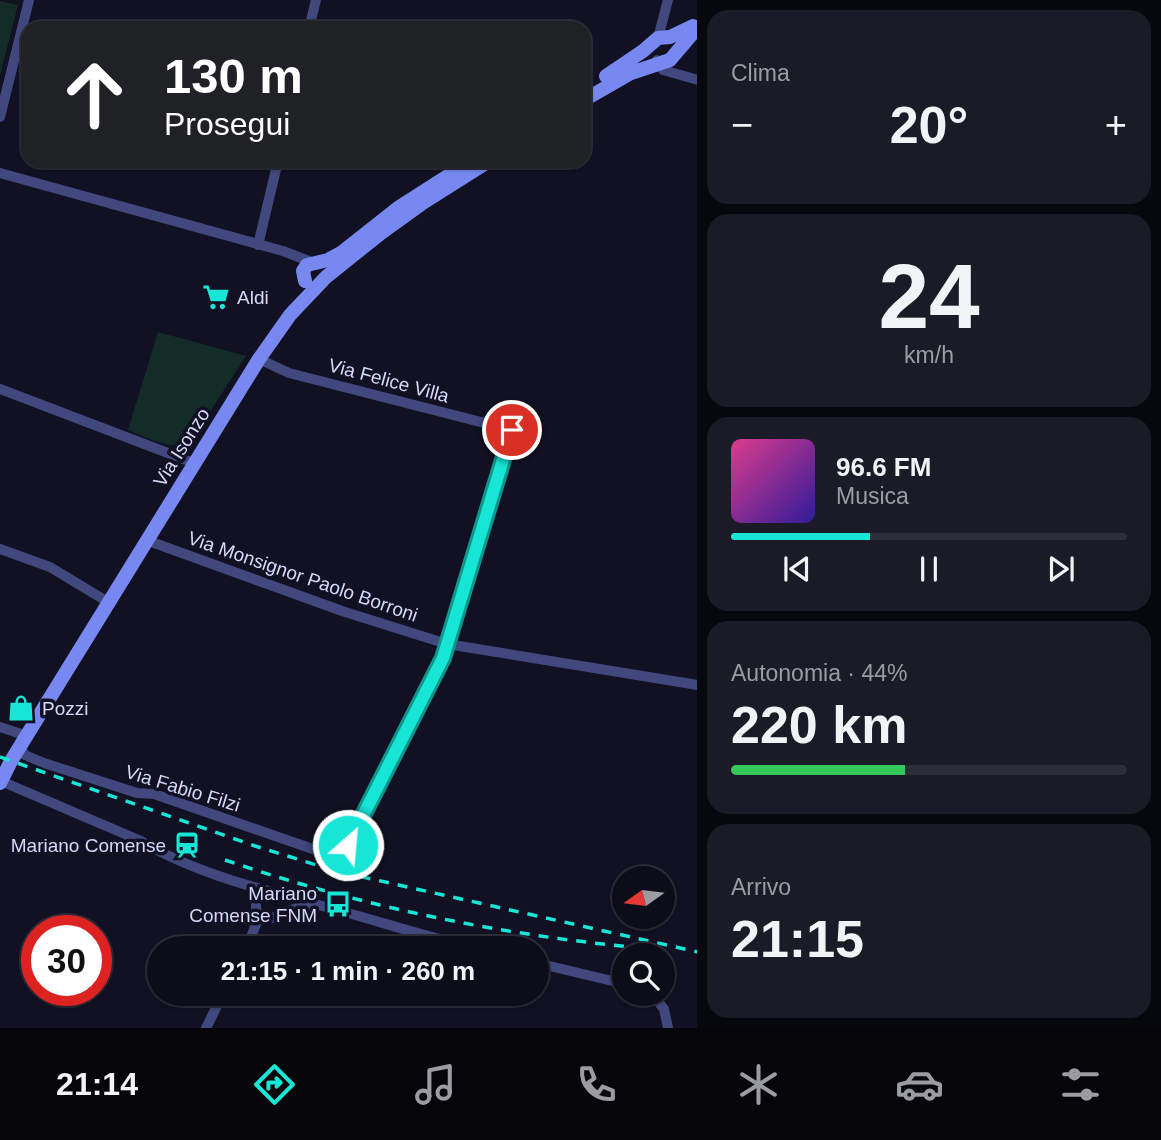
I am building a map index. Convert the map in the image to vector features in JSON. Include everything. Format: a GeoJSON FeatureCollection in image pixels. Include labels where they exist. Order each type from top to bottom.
{"type":"FeatureCollection","features":[{"type":"Feature","properties":{"kind":"street"},"geometry":{"type":"LineString","coordinates":[[24,21],[29,0]]}},
{"type":"Feature","properties":{"kind":"street"},"geometry":{"type":"LineString","coordinates":[[311,21],[316,0]]}},
{"type":"Feature","properties":{"kind":"street"},"geometry":{"type":"LineString","coordinates":[[667,2],[663,70],[697,80]]}},
{"type":"Feature","properties":{"kind":"street"},"geometry":{"type":"LineString","coordinates":[[591,96],[697,26]]}},
{"type":"Feature","properties":{"kind":"street"},"geometry":{"type":"LineString","coordinates":[[0,117],[21,32]]}},
{"type":"Feature","properties":{"kind":"street"},"geometry":{"type":"LineString","coordinates":[[665,48],[685,76]]}},
{"type":"Feature","properties":{"kind":"street"},"geometry":{"type":"LineString","coordinates":[[591,85],[638,55],[665,48]]}},
{"type":"Feature","properties":{"kind":"street"},"geometry":{"type":"LineString","coordinates":[[258,245],[276,168]]}},
{"type":"Feature","properties":{"kind":"street"},"geometry":{"type":"LineString","coordinates":[[315,263],[341,253],[407,201],[461,168]]}},
{"type":"Feature","properties":{"kind":"street","name":"Via Isonzo"},"geometry":{"type":"LineString","coordinates":[[0,782],[258,359],[313,280],[478,168]]}},
{"type":"Feature","properties":{"kind":"street"},"geometry":{"type":"LineString","coordinates":[[0,173],[282,251],[323,267],[313,280],[282,251]]}},
{"type":"Feature","properties":{"kind":"street","name":"Via Felice Villa"},"geometry":{"type":"LineString","coordinates":[[258,359],[289,373],[512,430],[447,644]]}},
{"type":"Feature","properties":{"kind":"street"},"geometry":{"type":"LineString","coordinates":[[0,389],[194,463]]}},
{"type":"Feature","properties":{"kind":"street","name":"Via Monsignor Paolo Borroni"},"geometry":{"type":"LineString","coordinates":[[146,540],[342,611],[447,644],[697,685]]}},
{"type":"Feature","properties":{"kind":"street"},"geometry":{"type":"LineString","coordinates":[[0,549],[50,567],[108,602]]}},
{"type":"Feature","properties":{"kind":"street","name":"Via Fabio Filzi"},"geometry":{"type":"LineString","coordinates":[[0,727],[23,742],[26,755],[44,763],[137,793],[154,794],[330,855],[340,855],[348,845],[441,662],[447,644]]}},
{"type":"Feature","properties":{"kind":"street"},"geometry":{"type":"LineString","coordinates":[[0,782],[141,841],[160,852],[231,879],[426,936]]}},
{"type":"Feature","properties":{"kind":"street"},"geometry":{"type":"LineString","coordinates":[[231,879],[246,892],[262,917],[276,916],[295,909],[325,906]]}},
{"type":"Feature","properties":{"kind":"street"},"geometry":{"type":"LineString","coordinates":[[251,936],[259,896],[272,893]]}},
{"type":"Feature","properties":{"kind":"street"},"geometry":{"type":"LineString","coordinates":[[257,936],[276,916],[283,904],[272,893]]}},
{"type":"Feature","properties":{"kind":"street"},"geometry":{"type":"LineString","coordinates":[[549,966],[612,981]]}},
{"type":"Feature","properties":{"kind":"street"},"geometry":{"type":"LineString","coordinates":[[206,1028],[217,1006]]}},
{"type":"Feature","properties":{"kind":"street"},"geometry":{"type":"LineString","coordinates":[[661,1006],[667,1017],[668,1028]]}},
{"type":"Feature","properties":{"kind":"green space"},"geometry":{"type":"Polygon","coordinates":[[[0,1],[18,5],[0,75],[0,1]]]}},
{"type":"Feature","properties":{"kind":"green space"},"geometry":{"type":"Polygon","coordinates":[[[158,332],[246,356],[193,438],[177,445],[161,443],[128,430],[158,332]]]}},
{"type":"Feature","properties":{"kind":"railway"},"geometry":{"type":"LineString","coordinates":[[0,757],[255,846],[336,871],[697,952]]}},
{"type":"Feature","properties":{"kind":"railway"},"geometry":{"type":"LineString","coordinates":[[225,860],[379,905],[483,927],[612,945]]}},
{"type":"Feature","properties":{"kind":"place","name":"Aldi"},"geometry":{"type":"Point","coordinates":[216,297]}},
{"type":"Feature","properties":{"kind":"place","name":"Pozzi"},"geometry":{"type":"Point","coordinates":[21,708]}},
{"type":"Feature","properties":{"kind":"place","name":"Mariano Comense"},"geometry":{"type":"Point","coordinates":[187,845]}},
{"type":"Feature","properties":{"kind":"place","name":"Mariano Comense FNM"},"geometry":{"type":"Point","coordinates":[338,904]}},
{"type":"Feature","properties":{"kind":"route"},"geometry":{"type":"LineString","coordinates":[[348,845],[443,658],[512,430]]}}]}
